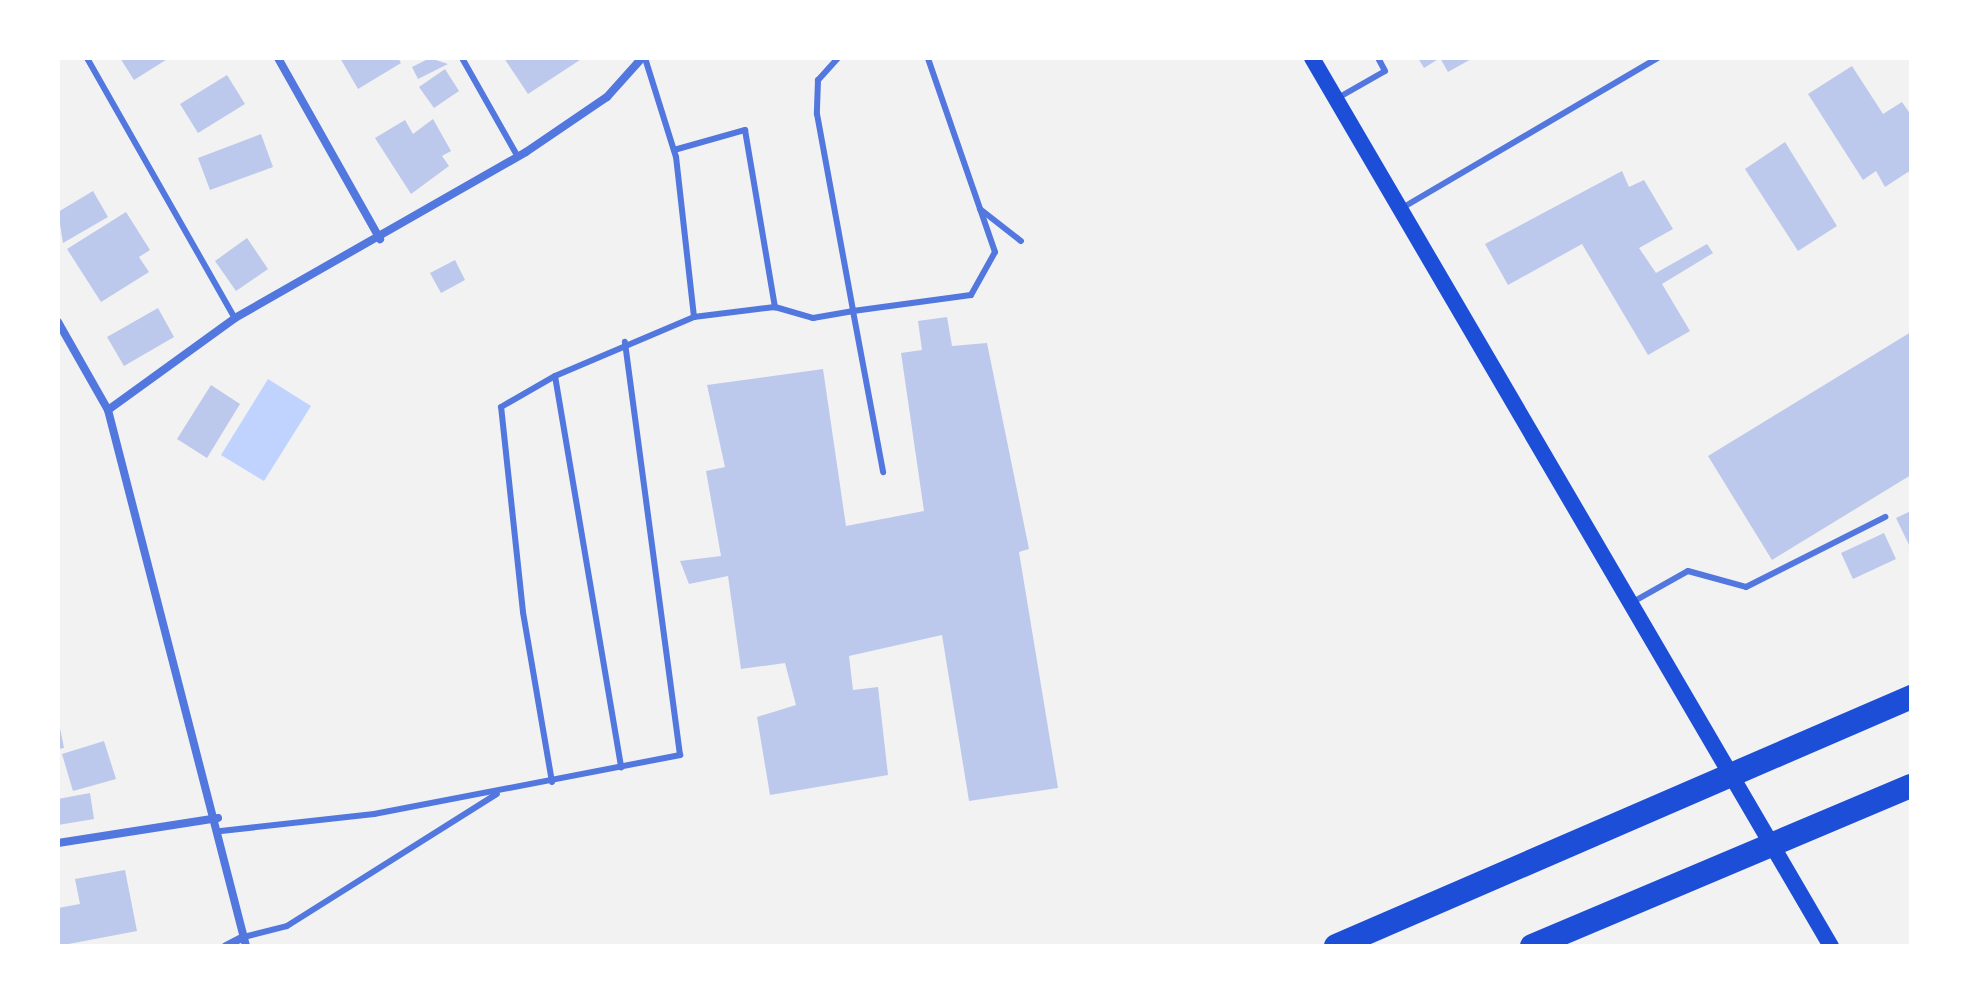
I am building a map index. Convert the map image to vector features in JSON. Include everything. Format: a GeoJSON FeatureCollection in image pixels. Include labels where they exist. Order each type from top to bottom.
{"type":"FeatureCollection","features":[{"type":"Feature","properties":{"kind":"highway"},"geometry":{"type":"LineString","coordinates":[[1336,946],[1911,697]]}},
{"type":"Feature","properties":{"kind":"highway"},"geometry":{"type":"LineString","coordinates":[[1532,946],[1911,786]]}},
{"type":"Feature","properties":{"kind":"main road"},"geometry":{"type":"LineString","coordinates":[[1312,58],[1831,946]]}},
{"type":"Feature","properties":{"kind":"street"},"geometry":{"type":"LineString","coordinates":[[278,58],[380,239]]}},
{"type":"Feature","properties":{"kind":"street"},"geometry":{"type":"LineString","coordinates":[[108,410],[235,318],[380,239],[518,157],[607,97],[643,58]]}},
{"type":"Feature","properties":{"kind":"street"},"geometry":{"type":"LineString","coordinates":[[58,322],[108,410],[218,818],[245,941],[226,946]]}},
{"type":"Feature","properties":{"kind":"street"},"geometry":{"type":"LineString","coordinates":[[58,843],[218,818]]}},
{"type":"Feature","properties":{"kind":"lane"},"geometry":{"type":"LineString","coordinates":[[87,58],[235,318]]}},
{"type":"Feature","properties":{"kind":"lane"},"geometry":{"type":"LineString","coordinates":[[462,58],[518,157]]}},
{"type":"Feature","properties":{"kind":"lane"},"geometry":{"type":"LineString","coordinates":[[643,58],[674,150],[694,317]]}},
{"type":"Feature","properties":{"kind":"lane"},"geometry":{"type":"LineString","coordinates":[[838,58],[818,80],[817,114],[883,472]]}},
{"type":"Feature","properties":{"kind":"lane"},"geometry":{"type":"LineString","coordinates":[[552,782],[523,612],[501,407],[625,342],[694,317],[775,307],[813,318],[971,295],[995,252],[928,58]]}},
{"type":"Feature","properties":{"kind":"lane"},"geometry":{"type":"LineString","coordinates":[[1336,99],[1385,71],[1378,58]]}},
{"type":"Feature","properties":{"kind":"lane"},"geometry":{"type":"LineString","coordinates":[[1401,208],[1658,58]]}},
{"type":"Feature","properties":{"kind":"lane"},"geometry":{"type":"LineString","coordinates":[[674,150],[745,130],[775,307]]}},
{"type":"Feature","properties":{"kind":"lane"},"geometry":{"type":"LineString","coordinates":[[980,208],[1021,241]]}},
{"type":"Feature","properties":{"kind":"lane"},"geometry":{"type":"LineString","coordinates":[[221,831],[500,793],[680,755],[625,342]]}},
{"type":"Feature","properties":{"kind":"lane"},"geometry":{"type":"LineString","coordinates":[[555,376],[621,767]]}},
{"type":"Feature","properties":{"kind":"lane"},"geometry":{"type":"LineString","coordinates":[[1631,604],[1688,571],[1746,587],[1885,517]]}},
{"type":"Feature","properties":{"kind":"lane"},"geometry":{"type":"LineString","coordinates":[[245,941],[287,926],[500,793]]}},
{"type":"Feature","properties":{"kind":"water"},"geometry":{"type":"Polygon","coordinates":[[[268,379],[311,406],[264,481],[221,455],[268,379]]]}},
{"type":"Feature","properties":{"kind":"building"},"geometry":{"type":"Polygon","coordinates":[[[120,58],[169,58],[134,80],[120,58]]]}},
{"type":"Feature","properties":{"kind":"building"},"geometry":{"type":"Polygon","coordinates":[[[340,58],[398,58],[401,63],[358,89],[340,58]]]}},
{"type":"Feature","properties":{"kind":"building"},"geometry":{"type":"Polygon","coordinates":[[[430,58],[448,64],[418,79],[412,67],[430,58]]]}},
{"type":"Feature","properties":{"kind":"building"},"geometry":{"type":"Polygon","coordinates":[[[504,58],[583,58],[528,94],[504,58]]]}},
{"type":"Feature","properties":{"kind":"building"},"geometry":{"type":"Polygon","coordinates":[[[1418,58],[1440,58],[1424,68],[1418,58]]]}},
{"type":"Feature","properties":{"kind":"building"},"geometry":{"type":"Polygon","coordinates":[[[1440,58],[1473,58],[1448,72],[1440,58]]]}},
{"type":"Feature","properties":{"kind":"building"},"geometry":{"type":"Polygon","coordinates":[[[1852,66],[1883,114],[1902,102],[1911,115],[1911,170],[1885,187],[1876,171],[1863,180],[1808,94],[1852,66]]]}},
{"type":"Feature","properties":{"kind":"building"},"geometry":{"type":"Polygon","coordinates":[[[445,69],[459,91],[434,108],[419,87],[445,69]]]}},
{"type":"Feature","properties":{"kind":"building"},"geometry":{"type":"Polygon","coordinates":[[[227,75],[245,104],[198,133],[180,104],[227,75]]]}},
{"type":"Feature","properties":{"kind":"building"},"geometry":{"type":"Polygon","coordinates":[[[433,119],[451,151],[442,156],[449,166],[411,194],[375,138],[405,120],[413,134],[433,119]]]}},
{"type":"Feature","properties":{"kind":"building"},"geometry":{"type":"Polygon","coordinates":[[[261,134],[273,167],[210,190],[198,158],[261,134]]]}},
{"type":"Feature","properties":{"kind":"building"},"geometry":{"type":"Polygon","coordinates":[[[1785,142],[1837,226],[1798,251],[1745,169],[1785,142]]]}},
{"type":"Feature","properties":{"kind":"building"},"geometry":{"type":"Polygon","coordinates":[[[1622,171],[1629,187],[1644,180],[1673,229],[1639,248],[1656,273],[1707,244],[1713,253],[1662,284],[1690,331],[1648,355],[1582,244],[1508,285],[1485,244],[1622,171]]]}},
{"type":"Feature","properties":{"kind":"building"},"geometry":{"type":"Polygon","coordinates":[[[93,191],[108,217],[63,243],[58,212],[93,191]]]}},
{"type":"Feature","properties":{"kind":"building"},"geometry":{"type":"Polygon","coordinates":[[[126,212],[150,250],[139,257],[149,272],[101,302],[67,249],[126,212]]]}},
{"type":"Feature","properties":{"kind":"building"},"geometry":{"type":"Polygon","coordinates":[[[247,238],[268,269],[236,291],[215,261],[247,238]]]}},
{"type":"Feature","properties":{"kind":"building"},"geometry":{"type":"Polygon","coordinates":[[[455,260],[465,280],[441,293],[430,273],[455,260]]]}},
{"type":"Feature","properties":{"kind":"building"},"geometry":{"type":"Polygon","coordinates":[[[158,308],[174,337],[124,366],[107,337],[158,308]]]}},
{"type":"Feature","properties":{"kind":"building"},"geometry":{"type":"Polygon","coordinates":[[[947,317],[952,346],[987,343],[1029,549],[1019,552],[1058,788],[969,801],[942,635],[849,656],[853,690],[878,687],[888,775],[770,795],[757,717],[796,705],[785,663],[741,669],[728,576],[689,584],[680,561],[721,556],[706,471],[725,467],[707,385],[823,369],[846,526],[924,511],[901,353],[922,350],[918,321],[947,317]]]}},
{"type":"Feature","properties":{"kind":"building"},"geometry":{"type":"Polygon","coordinates":[[[1911,332],[1911,475],[1772,560],[1708,456],[1911,332]]]}},
{"type":"Feature","properties":{"kind":"building"},"geometry":{"type":"Polygon","coordinates":[[[211,385],[240,404],[207,458],[177,439],[211,385]]]}},
{"type":"Feature","properties":{"kind":"building"},"geometry":{"type":"Polygon","coordinates":[[[1911,511],[1911,549],[1896,518],[1911,511]]]}},
{"type":"Feature","properties":{"kind":"building"},"geometry":{"type":"Polygon","coordinates":[[[1884,533],[1896,559],[1853,579],[1841,553],[1884,533]]]}},
{"type":"Feature","properties":{"kind":"building"},"geometry":{"type":"Polygon","coordinates":[[[58,718],[64,748],[58,749],[58,718]]]}},
{"type":"Feature","properties":{"kind":"building"},"geometry":{"type":"Polygon","coordinates":[[[104,741],[116,779],[73,791],[62,754],[104,741]]]}},
{"type":"Feature","properties":{"kind":"building"},"geometry":{"type":"Polygon","coordinates":[[[90,793],[94,819],[58,825],[58,799],[90,793]]]}},
{"type":"Feature","properties":{"kind":"building"},"geometry":{"type":"Polygon","coordinates":[[[125,870],[137,931],[58,946],[58,908],[80,904],[75,879],[125,870]]]}}]}
